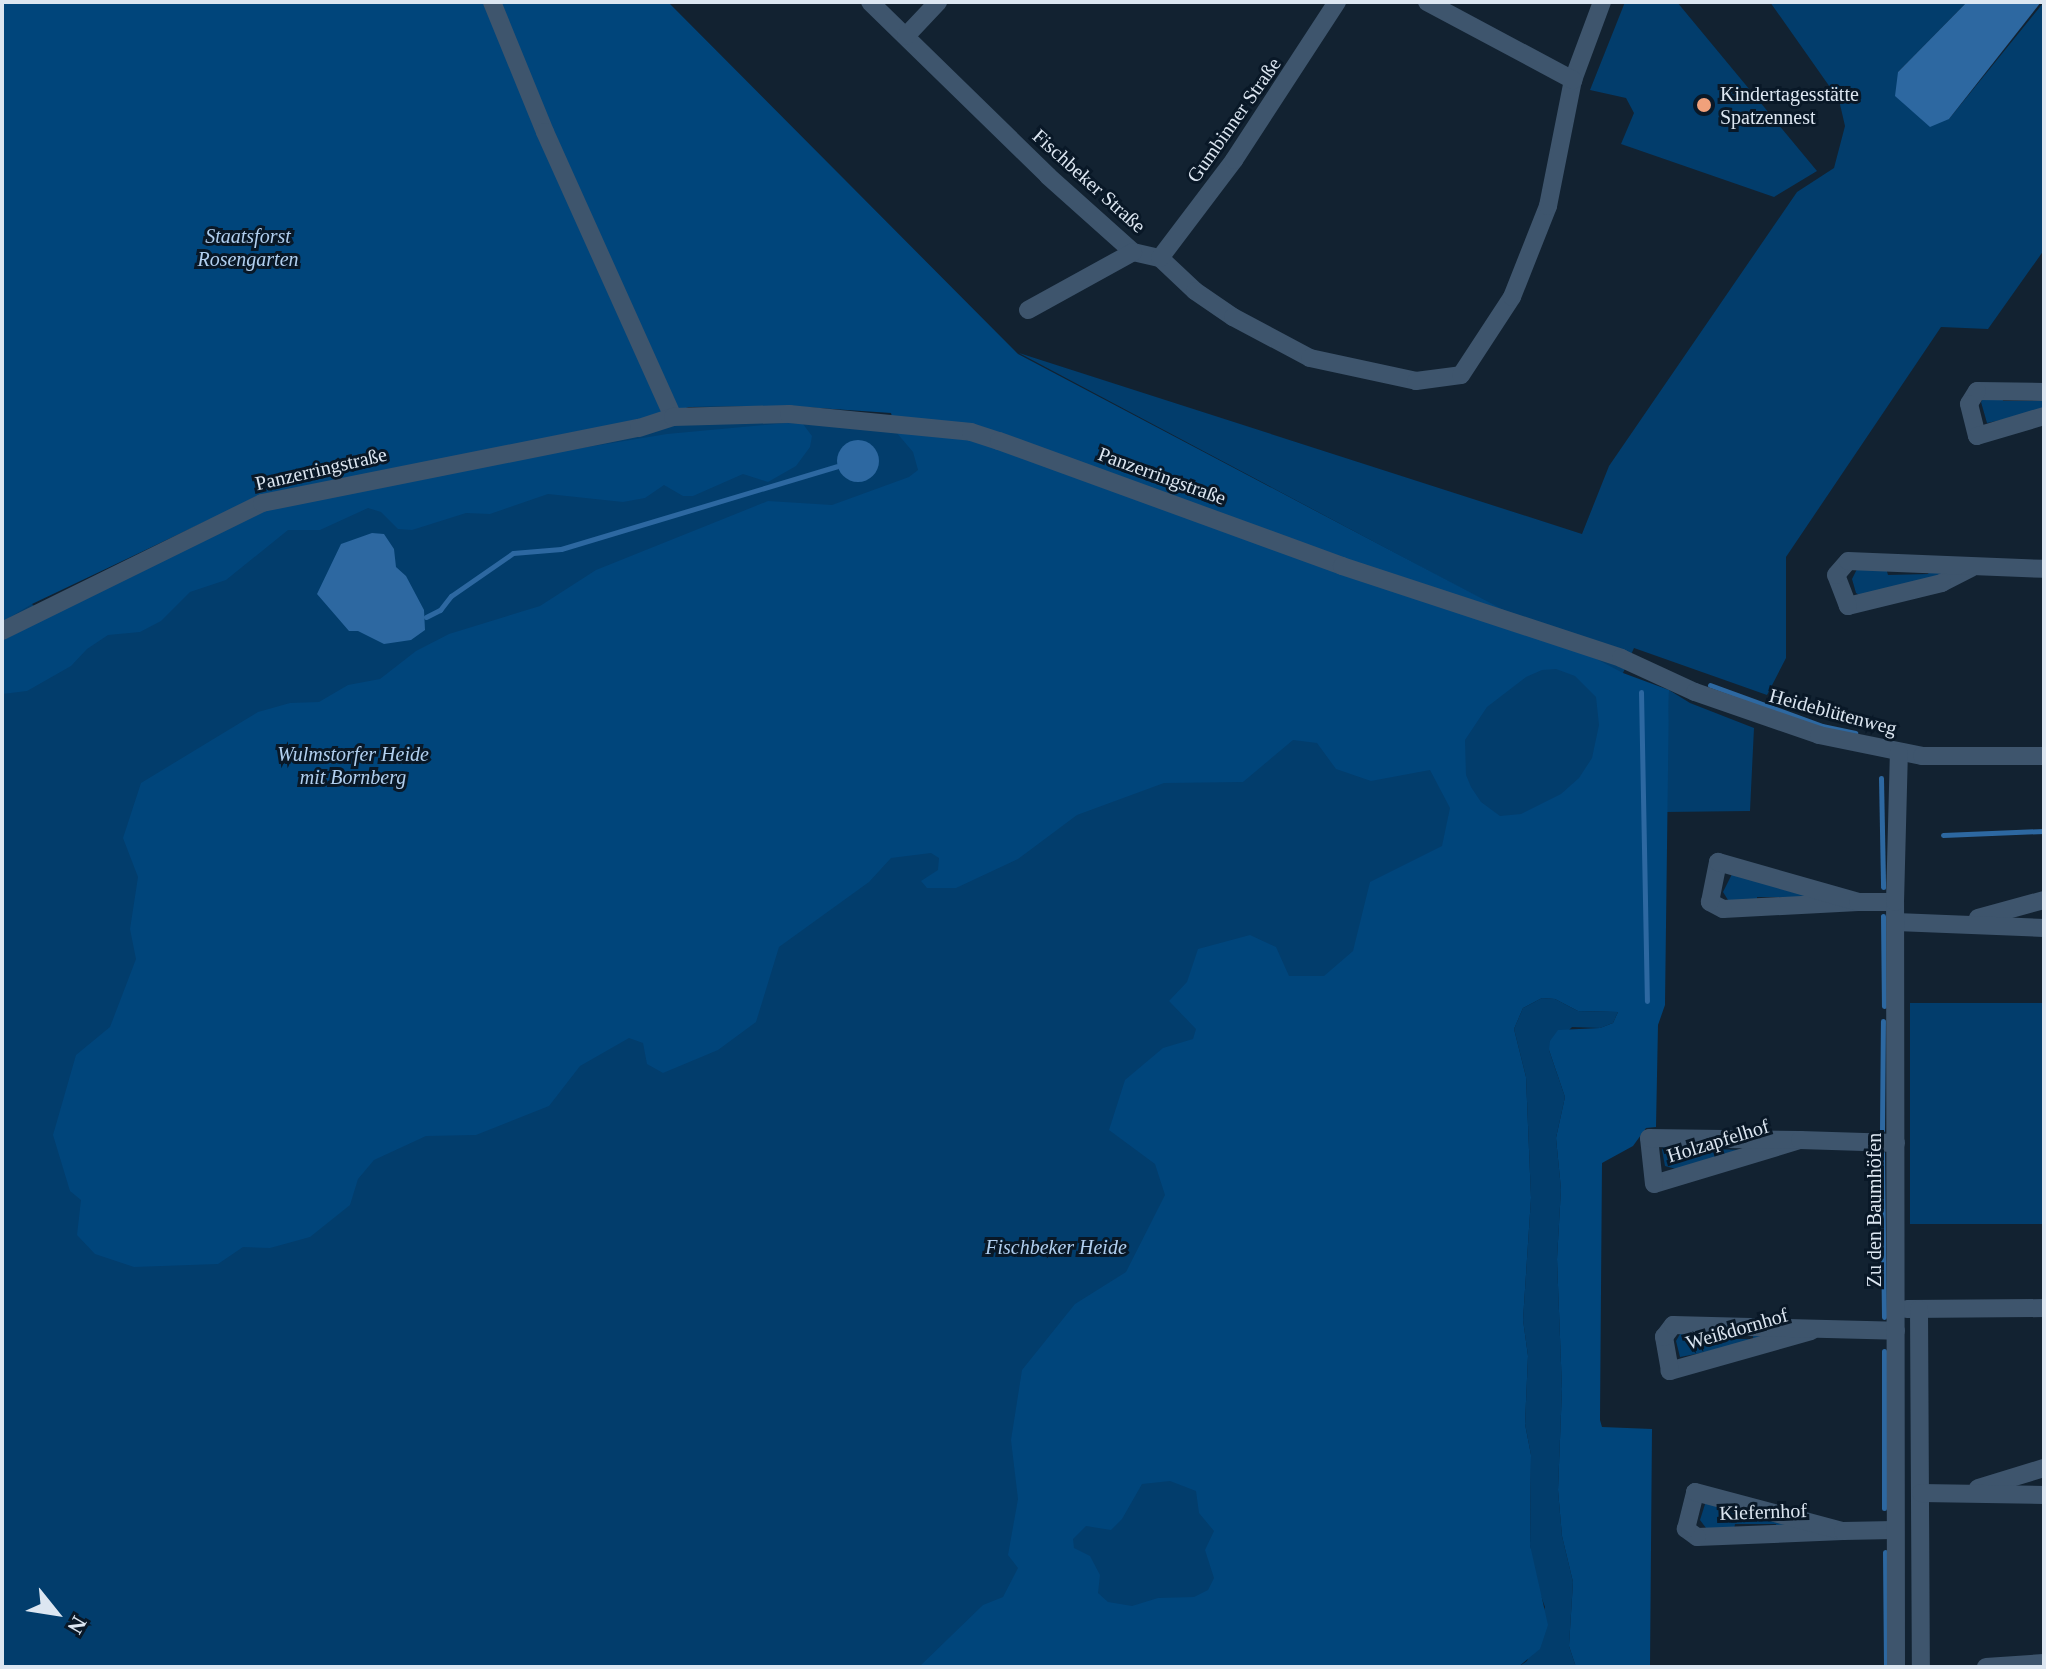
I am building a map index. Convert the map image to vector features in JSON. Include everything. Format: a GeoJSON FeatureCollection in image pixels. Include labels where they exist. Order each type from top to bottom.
{"type":"FeatureCollection","features":[{"type":"Feature","properties":{"kind":"street"},"geometry":{"type":"LineString","coordinates":[[492,2],[545,132],[673,417]]}},
{"type":"Feature","properties":{"kind":"street","name":"Fischbeker Straße"},"geometry":{"type":"LineString","coordinates":[[870,2],[1048,176],[1133,252],[1160,258]]}},
{"type":"Feature","properties":{"kind":"street"},"geometry":{"type":"LineString","coordinates":[[906,36],[938,2]]}},
{"type":"Feature","properties":{"kind":"street","name":"Gumbinner Straße"},"geometry":{"type":"LineString","coordinates":[[1160,258],[1234,160],[1337,2]]}},
{"type":"Feature","properties":{"kind":"street"},"geometry":{"type":"LineString","coordinates":[[1427,2],[1573,80]]}},
{"type":"Feature","properties":{"kind":"street"},"geometry":{"type":"LineString","coordinates":[[1160,258],[1195,291],[1233,317],[1310,358],[1416,381],[1461,375],[1512,297],[1535,242],[1559,162],[1573,80],[1602,2]]}},
{"type":"Feature","properties":{"kind":"street"},"geometry":{"type":"LineString","coordinates":[[1028,310],[1133,252]]}},
{"type":"Feature","properties":{"kind":"street"},"geometry":{"type":"LineString","coordinates":[[2044,392],[1977,391],[1969,404],[1977,436],[2044,416]]}},
{"type":"Feature","properties":{"kind":"street","name":"Panzerringstraße"},"geometry":{"type":"LineString","coordinates":[[2,631],[262,503],[639,428],[673,417],[789,414],[971,432],[1342,566],[1621,658]]}},
{"type":"Feature","properties":{"kind":"street"},"geometry":{"type":"LineString","coordinates":[[1971,568],[1942,583],[1848,606],[1836,575],[1848,561],[2044,569]]}},
{"type":"Feature","properties":{"kind":"street","name":"Heideblütenweg"},"geometry":{"type":"LineString","coordinates":[[1621,658],[1695,692],[1837,740],[1899,753],[2044,756]]}},
{"type":"Feature","properties":{"kind":"street","name":"Zu den Baumhöfen"},"geometry":{"type":"LineString","coordinates":[[1896,1667],[1895,902],[1899,753]]}},
{"type":"Feature","properties":{"kind":"street"},"geometry":{"type":"LineString","coordinates":[[1858,902],[1718,862],[1710,902],[1723,909],[1895,902]]}},
{"type":"Feature","properties":{"kind":"street"},"geometry":{"type":"LineString","coordinates":[[1960,923],[2044,900]]}},
{"type":"Feature","properties":{"kind":"street"},"geometry":{"type":"LineString","coordinates":[[1896,922],[2044,928]]}},
{"type":"Feature","properties":{"kind":"street","name":"Holzapfelhof"},"geometry":{"type":"LineString","coordinates":[[1800,1140],[1654,1184],[1649,1138],[1800,1140],[1896,1143]]}},
{"type":"Feature","properties":{"kind":"street"},"geometry":{"type":"LineString","coordinates":[[1896,1309],[2044,1308]]}},
{"type":"Feature","properties":{"kind":"street"},"geometry":{"type":"LineString","coordinates":[[1919,1309],[1921,1667]]}},
{"type":"Feature","properties":{"kind":"street","name":"Weißdornhof"},"geometry":{"type":"LineString","coordinates":[[1811,1331],[1670,1371],[1664,1337],[1673,1325],[1896,1331]]}},
{"type":"Feature","properties":{"kind":"street"},"geometry":{"type":"LineString","coordinates":[[1960,1493],[2044,1468]]}},
{"type":"Feature","properties":{"kind":"street","name":"Kiefernhof"},"geometry":{"type":"LineString","coordinates":[[1843,1531],[1695,1492],[1686,1529],[1697,1537],[1894,1530]]}},
{"type":"Feature","properties":{"kind":"street"},"geometry":{"type":"LineString","coordinates":[[1921,1493],[2044,1495]]}},
{"type":"Feature","properties":{"kind":"street"},"geometry":{"type":"LineString","coordinates":[[1986,1667],[2044,1663]]}},
{"type":"Feature","properties":{"kind":"green space","name":"Staatsforst Rosengarten"},"geometry":{"type":"Polygon","coordinates":[[[2,2],[668,2],[1018,354],[1623,673],[1669,690],[1665,1005],[1658,1025],[1656,1127],[1646,1128],[1633,1146],[1602,1163],[1600,1420],[1602,1427],[1652,1429],[1650,1667],[1576,1667],[1569,1646],[1573,1582],[1562,1536],[1558,1490],[1562,1389],[1557,1259],[1561,1189],[1556,1138],[1565,1097],[1549,1050],[1550,1041],[1558,1030],[1600,1028],[1613,1023],[1618,1012],[1578,1011],[1555,999],[1542,998],[1523,1008],[1514,1029],[1526,1077],[1531,1198],[1523,1320],[1528,1356],[1525,1424],[1531,1455],[1530,1545],[1548,1625],[1540,1649],[1518,1667],[919,1667],[983,1605],[1003,1597],[1018,1568],[1008,1555],[1018,1499],[1011,1440],[1022,1370],[1075,1304],[1126,1272],[1165,1195],[1155,1164],[1109,1130],[1125,1080],[1163,1048],[1193,1039],[1196,1029],[1169,1001],[1187,982],[1198,949],[1250,935],[1276,947],[1289,976],[1324,976],[1353,951],[1370,882],[1442,846],[1450,808],[1430,770],[1371,781],[1336,769],[1317,743],[1293,740],[1243,782],[1164,783],[1077,815],[1018,859],[956,888],[927,888],[921,881],[938,870],[939,858],[931,853],[891,858],[869,882],[779,947],[756,1022],[718,1050],[663,1073],[647,1064],[643,1043],[629,1038],[580,1066],[549,1106],[476,1135],[426,1136],[374,1160],[358,1179],[350,1205],[310,1237],[270,1248],[243,1247],[218,1264],[134,1267],[95,1254],[77,1235],[81,1200],[70,1191],[53,1135],[76,1055],[110,1027],[136,959],[130,929],[138,877],[123,838],[141,783],[258,712],[290,703],[319,702],[348,685],[380,679],[416,651],[449,634],[540,606],[596,570],[768,501],[832,505],[909,477],[918,470],[913,452],[896,432],[891,413],[789,406],[689,407],[640,422],[259,496],[32,604],[2,622],[2,2]],[[1556,669],[1542,670],[1526,677],[1487,707],[1465,740],[1466,775],[1471,787],[1481,802],[1500,816],[1521,814],[1561,794],[1579,778],[1592,758],[1599,725],[1596,697],[1575,676],[1556,669]],[[1170,1481],[1142,1484],[1122,1519],[1111,1530],[1086,1526],[1073,1539],[1074,1548],[1090,1556],[1100,1575],[1098,1593],[1108,1602],[1132,1606],[1158,1598],[1194,1597],[1208,1590],[1214,1578],[1205,1550],[1214,1531],[1199,1513],[1196,1491],[1170,1481]]]}},
{"type":"Feature","properties":{"kind":"green space"},"geometry":{"type":"Polygon","coordinates":[[[1625,2],[1677,2],[1817,171],[1774,197],[1621,144],[1634,113],[1626,98],[1590,90],[1625,2]]]}},
{"type":"Feature","properties":{"kind":"green space"},"geometry":{"type":"Polygon","coordinates":[[[1770,2],[1967,2],[1898,72],[1949,119],[2044,2],[2044,250],[1988,329],[1941,327],[1786,557],[1786,658],[1767,695],[1634,648],[1623,673],[1616,800],[1477,871],[1425,1667],[2,1667],[2,568],[38,611],[262,503],[673,417],[911,424],[1615,670],[1019,353],[1582,534],[1609,466],[1797,192],[1834,168],[1845,126],[1839,100],[1770,2]]]}},
{"type":"Feature","properties":{"kind":"green space"},"geometry":{"type":"Polygon","coordinates":[[[2002,396],[2003,401],[2044,401],[2044,411],[1987,423],[1981,402],[1984,397],[2002,396]]]}},
{"type":"Feature","properties":{"kind":"green space"},"geometry":{"type":"Polygon","coordinates":[[[803,424],[812,436],[810,447],[796,466],[768,482],[743,474],[693,496],[683,496],[664,485],[645,498],[623,502],[548,494],[490,514],[466,513],[412,530],[398,529],[381,512],[368,508],[320,530],[288,530],[226,580],[190,592],[161,621],[140,632],[108,635],[87,649],[71,666],[27,691],[2,694],[2,640],[264,509],[452,469],[667,434],[803,424]]]}},
{"type":"Feature","properties":{"kind":"green space"},"geometry":{"type":"Polygon","coordinates":[[[1886,568],[1888,575],[1928,574],[1931,568],[1942,569],[1942,577],[1861,596],[1856,593],[1852,579],[1857,569],[1886,568]]]}},
{"type":"Feature","properties":{"kind":"green space"},"geometry":{"type":"Polygon","coordinates":[[[1669,690],[1690,703],[1754,728],[1750,811],[1665,812],[1669,690]]]}},
{"type":"Feature","properties":{"kind":"green space"},"geometry":{"type":"Polygon","coordinates":[[[1732,874],[1812,894],[1811,902],[1799,897],[1757,897],[1757,902],[1728,900],[1723,892],[1732,874]]]}},
{"type":"Feature","properties":{"kind":"green space"},"geometry":{"type":"Polygon","coordinates":[[[1542,998],[1555,999],[1578,1011],[1618,1012],[1613,1023],[1600,1028],[1572,1027],[1549,1050],[1565,1097],[1556,1138],[1561,1189],[1557,1259],[1562,1389],[1558,1490],[1562,1536],[1573,1582],[1569,1646],[1576,1667],[1518,1667],[1527,1661],[1545,1607],[1534,1577],[1530,1545],[1531,1455],[1525,1424],[1528,1356],[1523,1320],[1531,1198],[1526,1077],[1514,1029],[1523,1008],[1542,998]]]}},
{"type":"Feature","properties":{"kind":"green space"},"geometry":{"type":"Polygon","coordinates":[[[1910,1003],[2044,1003],[2044,1224],[1910,1224],[1910,1003]]]}},
{"type":"Feature","properties":{"kind":"green space"},"geometry":{"type":"Polygon","coordinates":[[[1696,1143],[1697,1149],[1752,1150],[1676,1169],[1665,1166],[1662,1150],[1665,1144],[1696,1143]]]}},
{"type":"Feature","properties":{"kind":"green space"},"geometry":{"type":"Polygon","coordinates":[[[1709,1333],[1710,1339],[1753,1339],[1753,1334],[1765,1333],[1765,1341],[1680,1357],[1676,1341],[1680,1334],[1709,1333]]]}},
{"type":"Feature","properties":{"kind":"green space"},"geometry":{"type":"Polygon","coordinates":[[[1706,1501],[1789,1521],[1777,1529],[1776,1524],[1735,1524],[1734,1530],[1706,1528],[1700,1520],[1706,1501]]]}},
{"type":"Feature","properties":{"kind":"shaded area"},"geometry":{"type":"Polygon","coordinates":[[[1967,2],[2041,2],[1949,119],[1930,127],[1895,96],[1898,72],[1967,2]]]}},
{"type":"Feature","properties":{"kind":"shaded area"},"geometry":{"type":"Polygon","coordinates":[[[858,440],[873,446],[879,461],[873,476],[858,482],[843,476],[837,461],[843,446],[858,440]]]}},
{"type":"Feature","properties":{"kind":"shaded area"},"geometry":{"type":"Polygon","coordinates":[[[372,533],[384,534],[394,549],[396,567],[406,576],[424,610],[425,630],[411,640],[384,644],[358,631],[349,631],[317,594],[341,544],[372,533]]]}},
{"type":"Feature","properties":{"kind":"waterway"},"geometry":{"type":"LineString","coordinates":[[426,617],[440,610],[451,596],[513,553],[561,549],[837,466]]}},
{"type":"Feature","properties":{"kind":"waterway"},"geometry":{"type":"LineString","coordinates":[[1710,685],[1822,726],[1855,733]]}},
{"type":"Feature","properties":{"kind":"waterway"},"geometry":{"type":"LineString","coordinates":[[1641,692],[1647,1001]]}},
{"type":"Feature","properties":{"kind":"waterway"},"geometry":{"type":"LineString","coordinates":[[1881,778],[1883,887]]}},
{"type":"Feature","properties":{"kind":"waterway"},"geometry":{"type":"LineString","coordinates":[[1943,835],[2044,831]]}},
{"type":"Feature","properties":{"kind":"waterway"},"geometry":{"type":"LineString","coordinates":[[1883,916],[1884,1006]]}},
{"type":"Feature","properties":{"kind":"waterway"},"geometry":{"type":"LineString","coordinates":[[1882,1130],[1883,1021]]}},
{"type":"Feature","properties":{"kind":"waterway"},"geometry":{"type":"LineString","coordinates":[[1882,1153],[1884,1317]]}},
{"type":"Feature","properties":{"kind":"waterway"},"geometry":{"type":"LineString","coordinates":[[1884,1351],[1884,1508]]}},
{"type":"Feature","properties":{"kind":"waterway"},"geometry":{"type":"LineString","coordinates":[[1885,1552],[1886,1667]]}},
{"type":"Feature","properties":{"kind":"place","name":"Kindertagesstätte Spatzennest"},"geometry":{"type":"Point","coordinates":[1704,105]}},
{"type":"Feature","properties":{"kind":"park label","name":"Wulmstorfer Heide mit Bornberg"},"geometry":{"type":"Point","coordinates":[353,766]}},
{"type":"Feature","properties":{"kind":"park label","name":"Fischbeker Heide"},"geometry":{"type":"Point","coordinates":[1056,1247]}}]}
